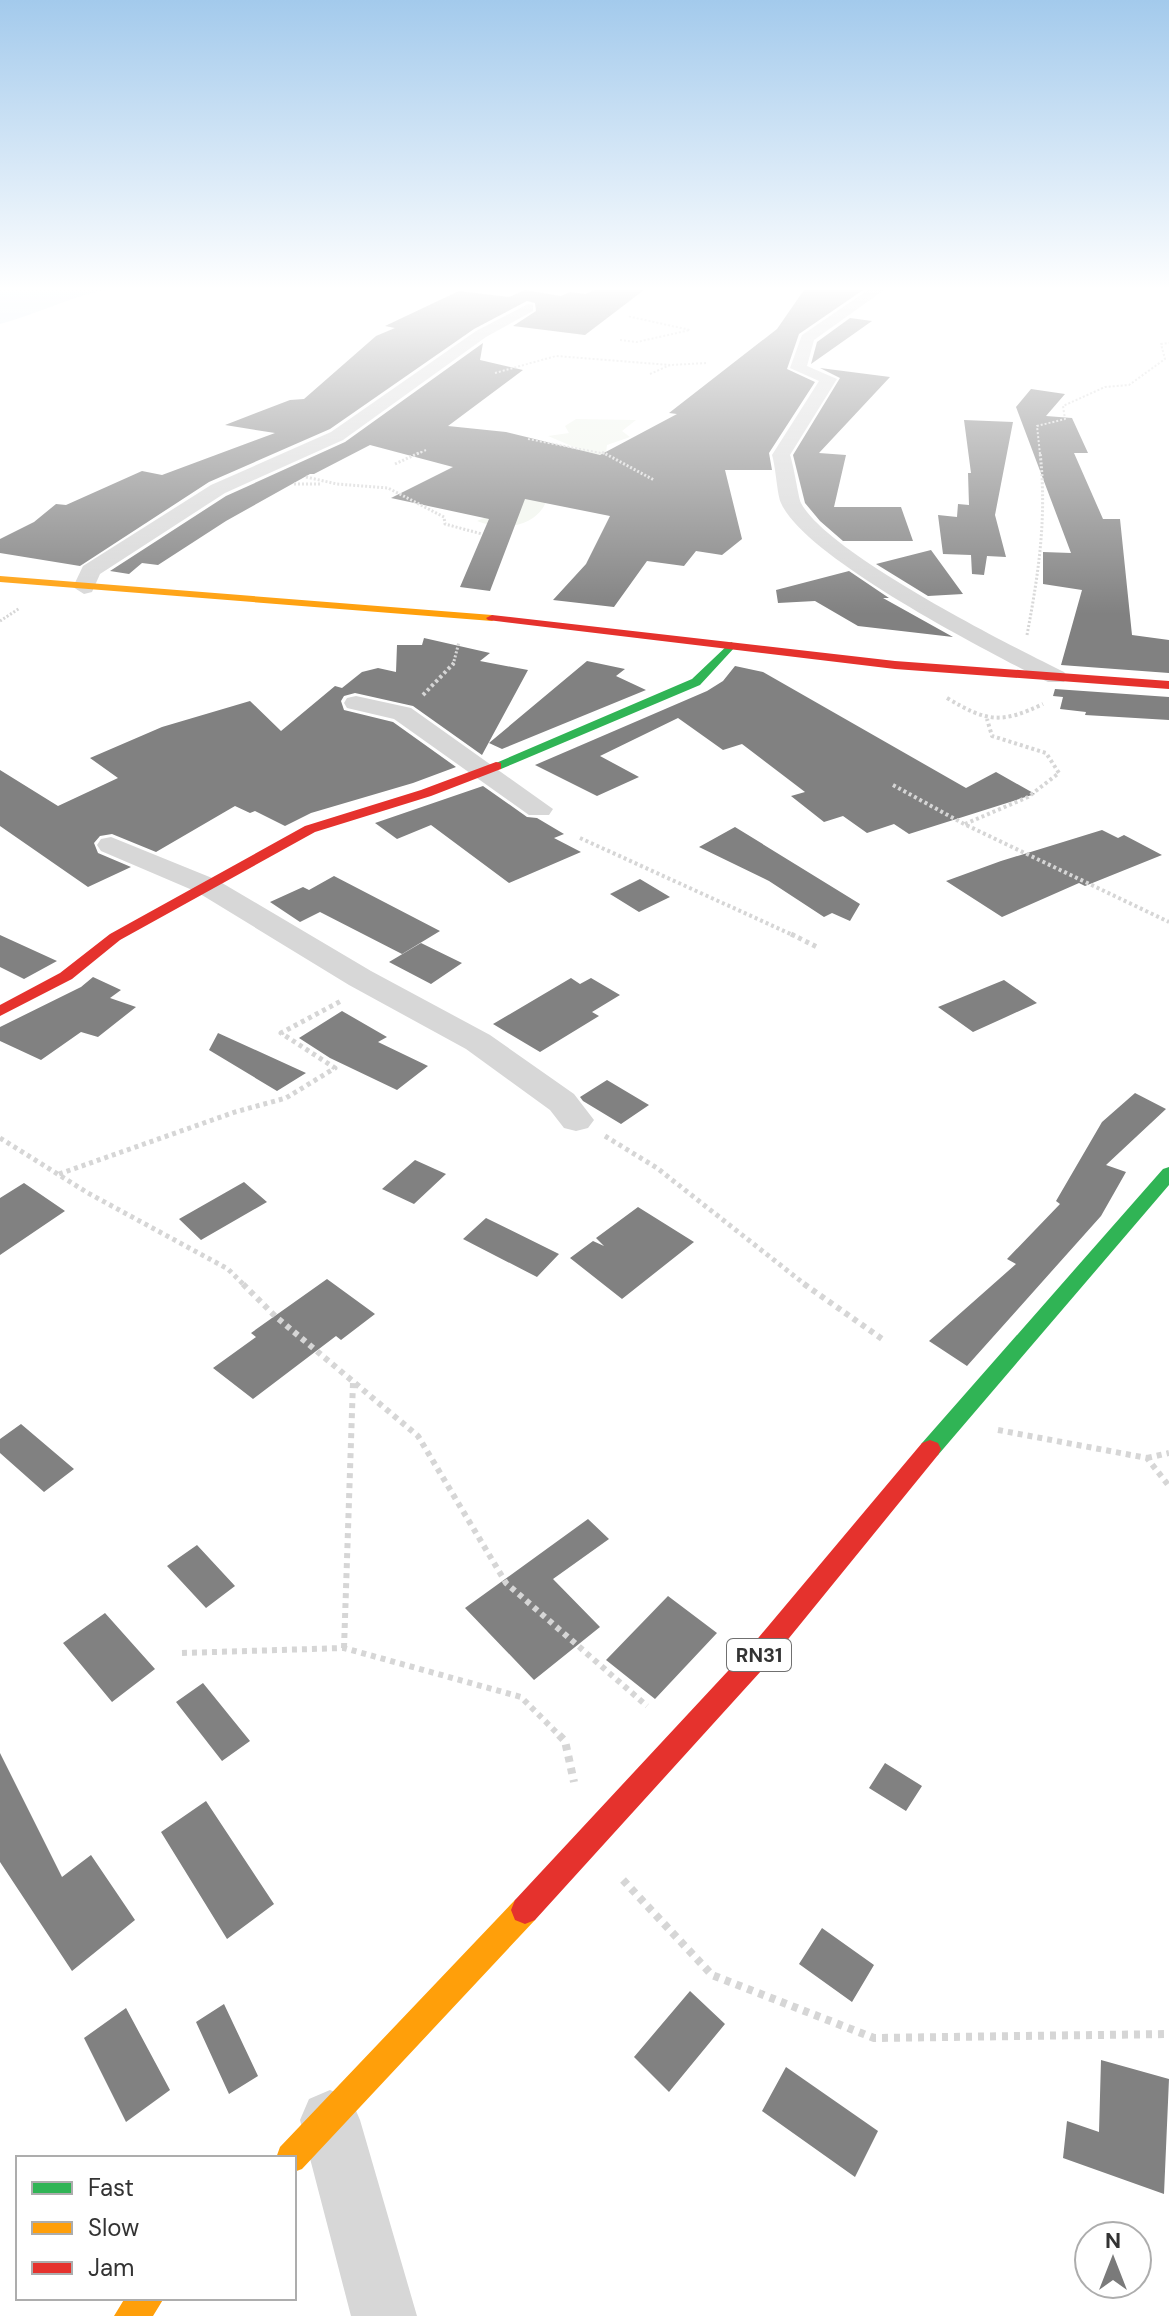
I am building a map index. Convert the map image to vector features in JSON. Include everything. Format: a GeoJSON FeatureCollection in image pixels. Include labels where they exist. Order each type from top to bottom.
{"type":"FeatureCollection","features":[{"type":"Feature","properties":{"kind":"street"},"geometry":{"type":"LineString","coordinates":[[84,587],[91,571],[191,504],[337,436],[391,398]]}},
{"type":"Feature","properties":{"kind":"street"},"geometry":{"type":"LineString","coordinates":[[817,398],[781,455],[788,477],[790,500],[805,522],[922,603],[1001,651],[1056,677]]}},
{"type":"Feature","properties":{"kind":"street"},"geometry":{"type":"LineString","coordinates":[[0,579],[581,626],[895,665],[1169,685]]}},
{"type":"Feature","properties":{"kind":"street"},"geometry":{"type":"LineString","coordinates":[[0,1011],[66,976],[115,937],[266,851],[317,826],[426,793],[580,733],[696,682],[731,645]]}},
{"type":"Feature","properties":{"kind":"street"},"geometry":{"type":"LineString","coordinates":[[356,703],[402,713],[539,809]]}},
{"type":"Feature","properties":{"kind":"street"},"geometry":{"type":"LineString","coordinates":[[111,845],[207,886],[371,984],[478,1042],[562,1102],[576,1120]]}},
{"type":"Feature","properties":{"kind":"street","name":"RN31"},"geometry":{"type":"LineString","coordinates":[[310,2139],[763,1651],[953,1422],[1169,1173]]}},
{"type":"Feature","properties":{"kind":"street"},"geometry":{"type":"LineString","coordinates":[[310,2139],[384,2316]]}},
{"type":"Feature","properties":{"kind":"street"},"geometry":{"type":"LineString","coordinates":[[130,2316],[146,2300]]}},
{"type":"Feature","properties":{"kind":"path"},"geometry":{"type":"LineString","coordinates":[[1001,651],[1026,641],[1040,566],[1045,500],[1037,426],[1065,419],[1063,406],[1081,398]]}},
{"type":"Feature","properties":{"kind":"path"},"geometry":{"type":"LineString","coordinates":[[528,439],[600,451],[654,480]]}},
{"type":"Feature","properties":{"kind":"path"},"geometry":{"type":"LineString","coordinates":[[395,464],[426,450]]}},
{"type":"Feature","properties":{"kind":"path"},"geometry":{"type":"LineString","coordinates":[[266,468],[322,482],[388,488],[444,517],[445,524],[482,534]]}},
{"type":"Feature","properties":{"kind":"path"},"geometry":{"type":"LineString","coordinates":[[402,713],[453,665],[461,638],[473,617]]}},
{"type":"Feature","properties":{"kind":"path"},"geometry":{"type":"LineString","coordinates":[[964,824],[1028,797],[1059,773],[1046,753],[992,736],[986,719]]}},
{"type":"Feature","properties":{"kind":"path"},"geometry":{"type":"LineString","coordinates":[[893,785],[964,824],[1169,922]]}},
{"type":"Feature","properties":{"kind":"path"},"geometry":{"type":"LineString","coordinates":[[580,838],[642,869],[728,903],[817,947]]}},
{"type":"Feature","properties":{"kind":"path"},"geometry":{"type":"LineString","coordinates":[[58,1174],[235,1112],[286,1098],[335,1068],[281,1033],[371,984]]}},
{"type":"Feature","properties":{"kind":"path"},"geometry":{"type":"LineString","coordinates":[[576,1120],[657,1168],[746,1235],[796,1278],[885,1341]]}},
{"type":"Feature","properties":{"kind":"path"},"geometry":{"type":"LineString","coordinates":[[0,1138],[228,1269],[275,1316],[418,1436],[506,1583],[653,1712]]}},
{"type":"Feature","properties":{"kind":"path"},"geometry":{"type":"LineString","coordinates":[[344,1648],[353,1381]]}},
{"type":"Feature","properties":{"kind":"path"},"geometry":{"type":"LineString","coordinates":[[953,1422],[1147,1458],[1169,1453]]}},
{"type":"Feature","properties":{"kind":"path"},"geometry":{"type":"LineString","coordinates":[[1147,1458],[1169,1486]]}},
{"type":"Feature","properties":{"kind":"path"},"geometry":{"type":"LineString","coordinates":[[182,1653],[344,1648],[521,1697],[565,1741],[588,1843],[712,1975],[874,2038],[1169,2034]]}},
{"type":"Feature","properties":{"kind":"shaded area"},"geometry":{"type":"Polygon","coordinates":[[[576,419],[636,420],[622,431],[630,437],[607,445],[605,461],[548,496],[537,515],[509,526],[477,521],[503,510],[581,450],[548,436],[569,433],[565,426],[576,419]]]}},
{"type":"Feature","properties":{"kind":"building"},"geometry":{"type":"Polygon","coordinates":[[[375,398],[330,429],[209,482],[80,566],[0,553],[0,539],[34,522],[56,504],[66,505],[142,471],[162,475],[275,433],[225,425],[290,400],[375,398]]]}},
{"type":"Feature","properties":{"kind":"building"},"geometry":{"type":"Polygon","coordinates":[[[406,398],[485,398],[448,426],[506,432],[600,455],[677,414],[669,413],[688,398],[805,398],[769,453],[772,470],[725,470],[742,539],[722,555],[696,551],[684,566],[647,561],[614,607],[553,600],[586,564],[610,516],[525,499],[490,591],[460,587],[489,519],[391,498],[453,467],[370,445],[226,521],[158,565],[142,563],[129,574],[110,571],[226,496],[345,442],[406,398]]]}},
{"type":"Feature","properties":{"kind":"building"},"geometry":{"type":"Polygon","coordinates":[[[828,398],[870,398],[819,453],[846,455],[834,507],[901,507],[913,541],[843,541],[805,503],[793,455],[828,398]]]}},
{"type":"Feature","properties":{"kind":"building"},"geometry":{"type":"Polygon","coordinates":[[[1023,398],[1061,398],[1046,416],[1072,418],[1088,453],[1074,453],[1103,519],[1120,519],[1132,635],[1169,640],[1169,673],[1061,665],[1082,590],[1043,584],[1043,552],[1071,553],[1016,407],[1023,398]]]}},
{"type":"Feature","properties":{"kind":"building"},"geometry":{"type":"Polygon","coordinates":[[[964,420],[1013,422],[995,515],[1006,557],[987,556],[984,575],[972,574],[971,555],[943,554],[938,515],[957,517],[958,504],[969,505],[968,473],[971,473],[964,420]]]}},
{"type":"Feature","properties":{"kind":"building"},"geometry":{"type":"Polygon","coordinates":[[[931,550],[963,594],[928,596],[876,564],[931,550]]]}},
{"type":"Feature","properties":{"kind":"building"},"geometry":{"type":"Polygon","coordinates":[[[849,571],[889,598],[883,598],[953,637],[858,626],[815,601],[778,603],[776,590],[849,571]]]}},
{"type":"Feature","properties":{"kind":"building"},"geometry":{"type":"Polygon","coordinates":[[[424,638],[490,653],[480,661],[528,670],[482,755],[413,706],[355,693],[344,696],[341,701],[344,710],[393,722],[456,767],[311,813],[285,826],[255,811],[250,813],[235,806],[156,852],[112,834],[100,836],[94,843],[98,853],[131,867],[88,887],[0,826],[0,770],[58,806],[118,778],[90,758],[162,727],[250,701],[281,731],[335,686],[342,688],[362,672],[378,668],[396,672],[397,645],[422,645],[424,638]]]}},
{"type":"Feature","properties":{"kind":"building"},"geometry":{"type":"Polygon","coordinates":[[[587,661],[625,669],[616,676],[646,690],[502,749],[489,743],[587,661]]]}},
{"type":"Feature","properties":{"kind":"building"},"geometry":{"type":"Polygon","coordinates":[[[735,666],[763,672],[966,788],[996,772],[1035,794],[909,834],[894,824],[867,833],[843,816],[824,822],[791,796],[805,792],[742,744],[723,750],[678,718],[600,756],[639,777],[597,796],[535,765],[707,691],[723,681],[735,666]]]}},
{"type":"Feature","properties":{"kind":"building"},"geometry":{"type":"Polygon","coordinates":[[[1055,689],[1169,697],[1169,720],[1085,715],[1086,712],[1060,709],[1063,697],[1053,696],[1055,689]]]}},
{"type":"Feature","properties":{"kind":"building"},"geometry":{"type":"Polygon","coordinates":[[[483,786],[527,817],[537,818],[564,834],[554,838],[581,852],[509,883],[431,825],[397,839],[375,823],[483,786]]]}},
{"type":"Feature","properties":{"kind":"building"},"geometry":{"type":"Polygon","coordinates":[[[735,827],[860,904],[850,921],[832,913],[824,917],[769,881],[699,847],[735,827]]]}},
{"type":"Feature","properties":{"kind":"building"},"geometry":{"type":"Polygon","coordinates":[[[1102,830],[1118,838],[1124,835],[1162,855],[1085,886],[1079,883],[1002,917],[946,881],[1001,861],[1102,830]]]}},
{"type":"Feature","properties":{"kind":"building"},"geometry":{"type":"Polygon","coordinates":[[[334,876],[440,931],[402,954],[320,912],[300,922],[270,902],[303,887],[309,890],[334,876]]]}},
{"type":"Feature","properties":{"kind":"building"},"geometry":{"type":"Polygon","coordinates":[[[640,879],[670,897],[639,912],[610,894],[640,879]]]}},
{"type":"Feature","properties":{"kind":"building"},"geometry":{"type":"Polygon","coordinates":[[[0,935],[57,961],[24,979],[0,967],[0,935]]]}},
{"type":"Feature","properties":{"kind":"building"},"geometry":{"type":"Polygon","coordinates":[[[421,943],[462,963],[431,984],[389,962],[421,943]]]}},
{"type":"Feature","properties":{"kind":"building"},"geometry":{"type":"Polygon","coordinates":[[[93,977],[121,990],[110,998],[136,1007],[98,1037],[81,1032],[41,1060],[0,1041],[0,1027],[81,987],[93,977]]]}},
{"type":"Feature","properties":{"kind":"building"},"geometry":{"type":"Polygon","coordinates":[[[571,978],[580,984],[591,978],[620,995],[592,1012],[599,1016],[540,1052],[493,1024],[571,978]]]}},
{"type":"Feature","properties":{"kind":"building"},"geometry":{"type":"Polygon","coordinates":[[[1004,980],[1037,1003],[973,1032],[938,1007],[1004,980]]]}},
{"type":"Feature","properties":{"kind":"building"},"geometry":{"type":"Polygon","coordinates":[[[342,1011],[387,1037],[378,1042],[428,1066],[397,1090],[330,1058],[299,1038],[342,1011]]]}},
{"type":"Feature","properties":{"kind":"building"},"geometry":{"type":"Polygon","coordinates":[[[218,1033],[306,1073],[277,1091],[209,1050],[218,1033]]]}},
{"type":"Feature","properties":{"kind":"building"},"geometry":{"type":"Polygon","coordinates":[[[607,1080],[649,1105],[621,1124],[580,1097],[607,1080]]]}},
{"type":"Feature","properties":{"kind":"building"},"geometry":{"type":"Polygon","coordinates":[[[1135,1093],[1166,1109],[1106,1165],[1126,1172],[1101,1216],[967,1366],[929,1341],[1016,1264],[1007,1259],[1060,1204],[1056,1201],[1102,1122],[1135,1093]]]}},
{"type":"Feature","properties":{"kind":"building"},"geometry":{"type":"Polygon","coordinates":[[[415,1160],[446,1174],[414,1204],[382,1189],[415,1160]]]}},
{"type":"Feature","properties":{"kind":"building"},"geometry":{"type":"Polygon","coordinates":[[[244,1182],[267,1202],[201,1240],[179,1219],[244,1182]]]}},
{"type":"Feature","properties":{"kind":"building"},"geometry":{"type":"Polygon","coordinates":[[[24,1183],[65,1211],[0,1255],[0,1198],[24,1183]]]}},
{"type":"Feature","properties":{"kind":"building"},"geometry":{"type":"Polygon","coordinates":[[[638,1207],[694,1242],[622,1299],[570,1258],[593,1241],[604,1246],[596,1238],[638,1207]]]}},
{"type":"Feature","properties":{"kind":"building"},"geometry":{"type":"Polygon","coordinates":[[[486,1218],[559,1254],[537,1277],[463,1239],[486,1218]]]}},
{"type":"Feature","properties":{"kind":"building"},"geometry":{"type":"Polygon","coordinates":[[[327,1279],[375,1314],[341,1340],[336,1336],[253,1399],[213,1368],[256,1337],[251,1333],[327,1279]]]}},
{"type":"Feature","properties":{"kind":"building"},"geometry":{"type":"Polygon","coordinates":[[[21,1424],[74,1469],[44,1492],[0,1453],[0,1439],[21,1424]]]}},
{"type":"Feature","properties":{"kind":"building"},"geometry":{"type":"Polygon","coordinates":[[[588,1519],[609,1539],[553,1579],[600,1627],[534,1680],[465,1608],[588,1519]]]}},
{"type":"Feature","properties":{"kind":"building"},"geometry":{"type":"Polygon","coordinates":[[[197,1545],[235,1586],[206,1608],[167,1566],[197,1545]]]}},
{"type":"Feature","properties":{"kind":"building"},"geometry":{"type":"Polygon","coordinates":[[[668,1596],[717,1633],[655,1699],[606,1660],[668,1596]]]}},
{"type":"Feature","properties":{"kind":"building"},"geometry":{"type":"Polygon","coordinates":[[[105,1613],[155,1669],[112,1702],[63,1643],[105,1613]]]}},
{"type":"Feature","properties":{"kind":"building"},"geometry":{"type":"Polygon","coordinates":[[[203,1683],[250,1741],[222,1761],[176,1702],[203,1683]]]}},
{"type":"Feature","properties":{"kind":"building"},"geometry":{"type":"Polygon","coordinates":[[[0,1753],[62,1877],[91,1855],[135,1920],[72,1971],[0,1862],[0,1753]]]}},
{"type":"Feature","properties":{"kind":"building"},"geometry":{"type":"Polygon","coordinates":[[[885,1763],[922,1786],[906,1811],[869,1788],[885,1763]]]}},
{"type":"Feature","properties":{"kind":"building"},"geometry":{"type":"Polygon","coordinates":[[[206,1801],[274,1904],[227,1939],[161,1832],[206,1801]]]}},
{"type":"Feature","properties":{"kind":"building"},"geometry":{"type":"Polygon","coordinates":[[[822,1928],[874,1965],[852,2002],[799,1964],[822,1928]]]}},
{"type":"Feature","properties":{"kind":"building"},"geometry":{"type":"Polygon","coordinates":[[[690,1991],[725,2024],[669,2092],[634,2057],[690,1991]]]}},
{"type":"Feature","properties":{"kind":"building"},"geometry":{"type":"Polygon","coordinates":[[[224,2004],[258,2076],[229,2094],[196,2022],[224,2004]]]}},
{"type":"Feature","properties":{"kind":"building"},"geometry":{"type":"Polygon","coordinates":[[[126,2008],[170,2090],[126,2122],[84,2038],[126,2008]]]}},
{"type":"Feature","properties":{"kind":"building"},"geometry":{"type":"Polygon","coordinates":[[[1101,2060],[1169,2079],[1164,2194],[1063,2158],[1067,2121],[1099,2132],[1101,2060]]]}},
{"type":"Feature","properties":{"kind":"building"},"geometry":{"type":"Polygon","coordinates":[[[786,2067],[878,2131],[855,2177],[762,2111],[786,2067]]]}},
{"type":"Feature","properties":{"kind":"traffic: fast"},"geometry":{"type":"LineString","coordinates":[[496,766],[696,682],[731,645]]}},
{"type":"Feature","properties":{"kind":"traffic: fast"},"geometry":{"type":"LineString","coordinates":[[930,1449],[1169,1173]]}},
{"type":"Feature","properties":{"kind":"traffic: slow"},"geometry":{"type":"LineString","coordinates":[[0,579],[492,618]]}},
{"type":"Feature","properties":{"kind":"traffic: slow"},"geometry":{"type":"LineString","coordinates":[[293,2156],[525,1910]]}},
{"type":"Feature","properties":{"kind":"traffic: slow"},"geometry":{"type":"LineString","coordinates":[[130,2316],[146,2300]]}},
{"type":"Feature","properties":{"kind":"traffic: jam"},"geometry":{"type":"LineString","coordinates":[[492,618],[895,665],[1169,685]]}},
{"type":"Feature","properties":{"kind":"traffic: jam"},"geometry":{"type":"LineString","coordinates":[[0,1011],[66,976],[115,937],[310,829],[426,793],[496,766]]}},
{"type":"Feature","properties":{"kind":"traffic: jam"},"geometry":{"type":"LineString","coordinates":[[525,1910],[763,1651],[930,1449]]}}]}
